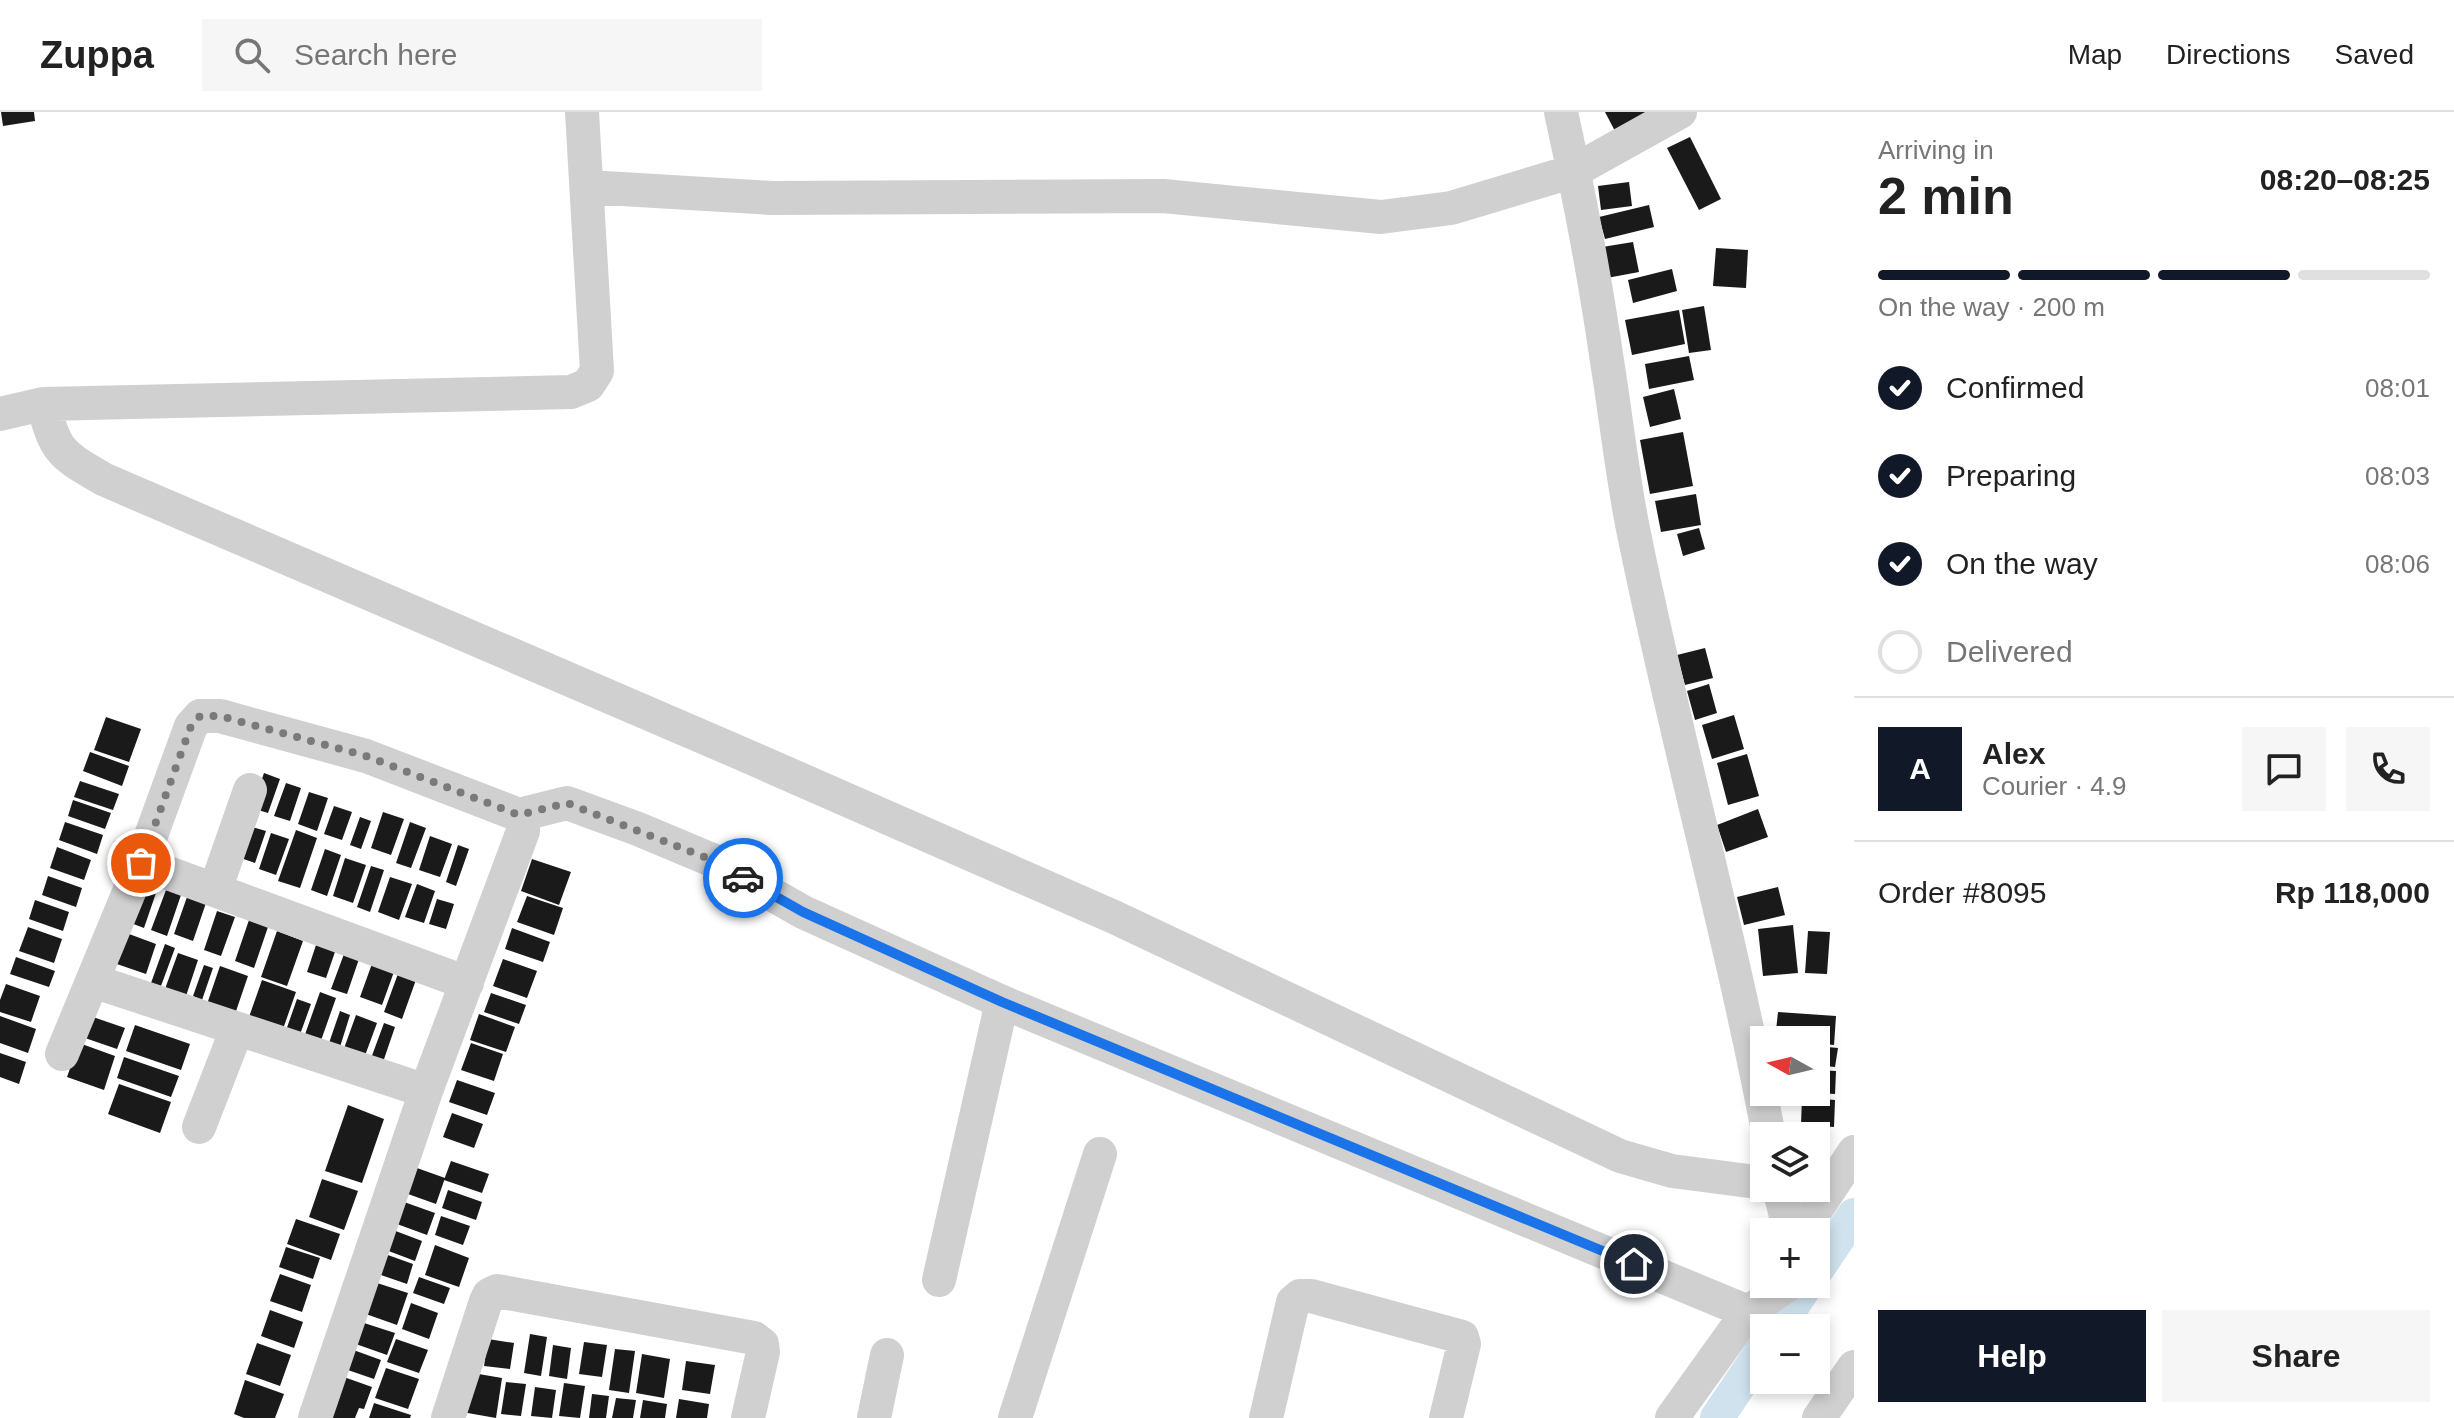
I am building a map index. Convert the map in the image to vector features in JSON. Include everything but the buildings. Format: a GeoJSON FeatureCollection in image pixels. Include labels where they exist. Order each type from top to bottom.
{"type":"FeatureCollection","features":[{"type":"Feature","properties":{"kind":"street"},"geometry":{"type":"LineString","coordinates":[[2,410],[43,404],[571,392],[588,385],[597,371],[582,112]]}},
{"type":"Feature","properties":{"kind":"street"},"geometry":{"type":"LineString","coordinates":[[1561,112],[1603,333],[1632,526],[1766,1122]]}},
{"type":"Feature","properties":{"kind":"street"},"geometry":{"type":"LineString","coordinates":[[588,187],[772,198],[1163,196],[1381,217],[1451,208],[1574,171],[1680,112]]}},
{"type":"Feature","properties":{"kind":"street"},"geometry":{"type":"LineString","coordinates":[[43,404],[52,440],[65,457],[103,479],[1114,917],[1620,1156],[1672,1171],[1750,1181]]}},
{"type":"Feature","properties":{"kind":"street"},"geometry":{"type":"LineString","coordinates":[[62,1054],[141,863],[191,726],[200,716],[220,716],[366,756],[519,815],[567,803],[638,829],[712,860],[803,912],[1002,1002],[1748,1312]]}},
{"type":"Feature","properties":{"kind":"street"},"geometry":{"type":"LineString","coordinates":[[215,890],[250,790]]}},
{"type":"Feature","properties":{"kind":"street"},"geometry":{"type":"LineString","coordinates":[[315,1418],[426,1091],[523,831],[519,815]]}},
{"type":"Feature","properties":{"kind":"street"},"geometry":{"type":"LineString","coordinates":[[141,863],[467,983]]}},
{"type":"Feature","properties":{"kind":"street"},"geometry":{"type":"LineString","coordinates":[[93,981],[426,1091]]}},
{"type":"Feature","properties":{"kind":"street"},"geometry":{"type":"LineString","coordinates":[[939,1280],[1002,1002]]}},
{"type":"Feature","properties":{"kind":"street"},"geometry":{"type":"LineString","coordinates":[[199,1127],[237,1029]]}},
{"type":"Feature","properties":{"kind":"street"},"geometry":{"type":"LineString","coordinates":[[1811,1218],[1854,1152]]}},
{"type":"Feature","properties":{"kind":"street"},"geometry":{"type":"LineString","coordinates":[[1015,1418],[1100,1154]]}},
{"type":"Feature","properties":{"kind":"street"},"geometry":{"type":"LineString","coordinates":[[448,1418],[486,1301],[489,1295],[497,1291],[754,1338],[762,1344],[763,1352],[748,1418]]}},
{"type":"Feature","properties":{"kind":"street"},"geometry":{"type":"LineString","coordinates":[[1266,1418],[1293,1302],[1300,1296],[1311,1296],[1462,1337],[1464,1344],[1446,1418]]}},
{"type":"Feature","properties":{"kind":"street"},"geometry":{"type":"LineString","coordinates":[[1672,1418],[1748,1312],[1768,1298]]}},
{"type":"Feature","properties":{"kind":"street"},"geometry":{"type":"LineString","coordinates":[[874,1418],[887,1355]]}},
{"type":"Feature","properties":{"kind":"street"},"geometry":{"type":"LineString","coordinates":[[1819,1418],[1854,1367]]}},
{"type":"Feature","properties":{"kind":"waterway"},"geometry":{"type":"LineString","coordinates":[[1830,1250],[1854,1215]]}},
{"type":"Feature","properties":{"kind":"waterway"},"geometry":{"type":"LineString","coordinates":[[1787,1314],[1798,1298]]}},
{"type":"Feature","properties":{"kind":"waterway"},"geometry":{"type":"LineString","coordinates":[[1717,1418],[1750,1369]]}},
{"type":"Feature","properties":{"kind":"way so far"},"geometry":{"type":"LineString","coordinates":[[141,863],[191,726],[200,716],[220,716],[366,756],[519,815],[567,803],[712,860],[743,878]]}},
{"type":"Feature","properties":{"kind":"route"},"geometry":{"type":"LineString","coordinates":[[743,878],[803,912],[1002,1002],[1634,1264]]}}]}
